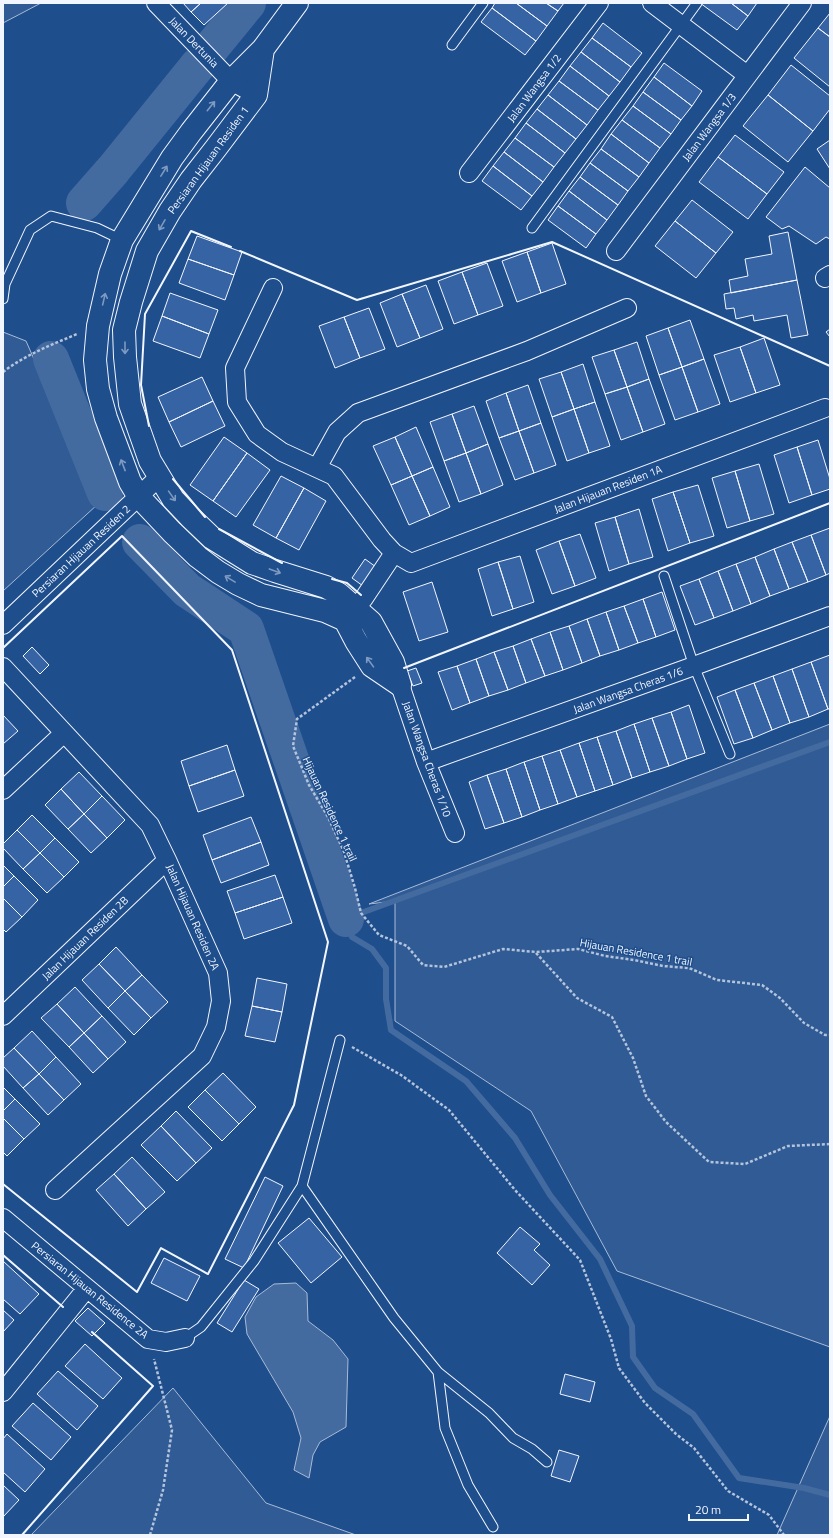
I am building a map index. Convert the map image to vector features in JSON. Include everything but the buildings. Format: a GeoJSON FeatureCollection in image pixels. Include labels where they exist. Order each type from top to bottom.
{"type":"FeatureCollection","features":[{"type":"Feature","properties":{"kind":"street","name":"Jalan Dertunia"},"geometry":{"type":"LineString","coordinates":[[156,3],[231,81],[256,95]]}},
{"type":"Feature","properties":{"kind":"street","name":"Persiaran Hijauan Residen 1"},"geometry":{"type":"LineString","coordinates":[[297,3],[263,49],[231,81],[172,158],[122,240],[110,274],[98,326],[95,360],[98,389],[106,418],[130,482],[139,497],[172,532],[198,557],[218,572],[238,584],[262,594],[325,611],[351,614],[371,622],[393,662],[400,685]]}},
{"type":"Feature","properties":{"kind":"street","name":"Jalan Wangsa 1/2"},"geometry":{"type":"LineString","coordinates":[[469,173],[599,3]]}},
{"type":"Feature","properties":{"kind":"street"},"geometry":{"type":"LineString","coordinates":[[652,3],[748,75]]}},
{"type":"Feature","properties":{"kind":"street","name":"Jalan Wangsa 1/3"},"geometry":{"type":"LineString","coordinates":[[616,251],[802,3]]}},
{"type":"Feature","properties":{"kind":"street","name":"Persiaran Hijauan Residen 1"},"geometry":{"type":"LineString","coordinates":[[263,49],[256,95],[191,180],[170,211],[147,251],[124,330],[130,404],[148,456],[173,499],[190,517],[212,538],[252,562],[326,587],[339,594],[351,614],[356,641],[372,666],[400,685]]}},
{"type":"Feature","properties":{"kind":"street"},"geometry":{"type":"LineString","coordinates":[[122,240],[147,251]]}},
{"type":"Feature","properties":{"kind":"street"},"geometry":{"type":"LineString","coordinates":[[273,288],[234,368],[237,402],[256,434],[282,452],[334,476],[382,540],[394,553],[364,598],[351,614]]}},
{"type":"Feature","properties":{"kind":"street"},"geometry":{"type":"LineString","coordinates":[[317,468],[337,432],[358,413],[527,351],[627,308]]}},
{"type":"Feature","properties":{"kind":"street","name":"Jalan Hijauan Residen 1A"},"geometry":{"type":"LineString","coordinates":[[394,553],[411,562],[825,408]]}},
{"type":"Feature","properties":{"kind":"street","name":"Persiaran Hijauan Residen 2"},"geometry":{"type":"LineString","coordinates":[[3,625],[160,477]]}},
{"type":"Feature","properties":{"kind":"street","name":"Jalan Wangsa Cheras 1/6"},"geometry":{"type":"LineString","coordinates":[[426,762],[830,616]]}},
{"type":"Feature","properties":{"kind":"street","name":"Jalan Hijauan Residen 2A"},"geometry":{"type":"LineString","coordinates":[[3,667],[150,825],[218,972],[221,1001],[216,1027],[202,1056],[54,1190]]}},
{"type":"Feature","properties":{"kind":"street","name":"Jalan Wangsa Cheras 1/10"},"geometry":{"type":"LineString","coordinates":[[400,685],[426,762],[455,833]]}},
{"type":"Feature","properties":{"kind":"street"},"geometry":{"type":"LineString","coordinates":[[3,790],[64,733]]}},
{"type":"Feature","properties":{"kind":"street","name":"Jalan Hijauan Residen 2B"},"geometry":{"type":"LineString","coordinates":[[3,1016],[167,860]]}},
{"type":"Feature","properties":{"kind":"street","name":"Persiaran Hijauan Residence 2A"},"geometry":{"type":"LineString","coordinates":[[3,1218],[148,1339],[166,1342],[185,1338]]}},
{"type":"Feature","properties":{"kind":"street"},"geometry":{"type":"LineString","coordinates":[[3,1392],[87,1288]]}},
{"type":"Feature","properties":{"kind":"lane"},"geometry":{"type":"LineString","coordinates":[[452,45],[482,3]]}},
{"type":"Feature","properties":{"kind":"lane"},"geometry":{"type":"LineString","coordinates":[[532,228],[697,3]]}},
{"type":"Feature","properties":{"kind":"lane"},"geometry":{"type":"LineString","coordinates":[[3,299],[5,284],[30,230],[51,216],[97,228],[122,240]]}},
{"type":"Feature","properties":{"kind":"lane"},"geometry":{"type":"LineString","coordinates":[[664,576],[694,666],[730,754]]}},
{"type":"Feature","properties":{"kind":"lane"},"geometry":{"type":"LineString","coordinates":[[185,1338],[201,1327],[254,1261],[302,1186],[340,1040]]}},
{"type":"Feature","properties":{"kind":"lane"},"geometry":{"type":"LineString","coordinates":[[302,1186],[394,1318],[438,1372],[489,1413],[513,1438],[532,1449],[547,1462]]}},
{"type":"Feature","properties":{"kind":"lane"},"geometry":{"type":"LineString","coordinates":[[438,1372],[445,1428],[468,1485],[493,1527]]}},
{"type":"Feature","properties":{"kind":"path"},"geometry":{"type":"LineString","coordinates":[[3,372],[37,351],[98,326]]}},
{"type":"Feature","properties":{"kind":"path","name":"Hijauan Residence 1 trail"},"geometry":{"type":"LineString","coordinates":[[372,666],[345,683],[297,719],[293,746],[309,785],[328,817],[344,852],[356,888],[361,913],[379,935],[407,946],[423,965],[444,967],[503,949],[536,952],[578,949],[605,956],[663,966],[689,968],[717,980],[762,985],[780,998],[804,1023],[825,1035],[830,1035]]}},
{"type":"Feature","properties":{"kind":"path"},"geometry":{"type":"LineString","coordinates":[[536,952],[578,998],[612,1017],[633,1058],[646,1096],[666,1122],[709,1162],[745,1164],[788,1146],[830,1144]]}},
{"type":"Feature","properties":{"kind":"path"},"geometry":{"type":"LineString","coordinates":[[340,1040],[401,1076],[449,1110],[515,1190],[580,1260],[611,1339],[619,1368],[645,1402],[676,1434],[694,1448],[728,1491],[770,1515],[784,1535]]}},
{"type":"Feature","properties":{"kind":"path"},"geometry":{"type":"LineString","coordinates":[[148,1339],[172,1430],[163,1490],[150,1535]]}},
{"type":"Feature","properties":{"kind":"shaded area"},"geometry":{"type":"Polygon","coordinates":[[[3,3],[41,3],[3,23],[3,3]]]}},
{"type":"Feature","properties":{"kind":"shaded area"},"geometry":{"type":"Polygon","coordinates":[[[3,332],[26,341],[98,504],[3,591],[3,332]]]}},
{"type":"Feature","properties":{"kind":"shaded area"},"geometry":{"type":"Polygon","coordinates":[[[830,724],[830,1347],[617,1271],[531,1111],[395,1021],[395,901],[369,904],[830,724]]]}},
{"type":"Feature","properties":{"kind":"shaded area"},"geometry":{"type":"Polygon","coordinates":[[[296,1283],[307,1293],[308,1321],[333,1340],[348,1359],[346,1427],[320,1442],[313,1455],[309,1478],[294,1470],[301,1438],[293,1412],[247,1334],[245,1317],[256,1297],[274,1284],[296,1283]]]}},
{"type":"Feature","properties":{"kind":"shaded area"},"geometry":{"type":"Polygon","coordinates":[[[173,1388],[266,1503],[356,1535],[31,1535],[173,1388]]]}},
{"type":"Feature","properties":{"kind":"shaded area"},"geometry":{"type":"Polygon","coordinates":[[[830,1416],[830,1535],[777,1535],[830,1416]]]}},
{"type":"Feature","properties":{"kind":"waterway"},"geometry":{"type":"LineString","coordinates":[[212,47],[248,3]]}},
{"type":"Feature","properties":{"kind":"waterway"},"geometry":{"type":"LineString","coordinates":[[84,203],[113,170],[198,65]]}},
{"type":"Feature","properties":{"kind":"waterway"},"geometry":{"type":"LineString","coordinates":[[51,359],[105,493]]}},
{"type":"Feature","properties":{"kind":"waterway"},"geometry":{"type":"LineString","coordinates":[[140,542],[187,590],[246,629],[346,919]]}},
{"type":"Feature","properties":{"kind":"waterway"},"geometry":{"type":"LineString","coordinates":[[830,742],[346,919],[352,937],[372,949],[386,968],[386,999],[391,1030],[466,1081],[515,1138],[550,1195],[600,1259],[632,1326],[633,1357],[655,1388],[693,1414],[739,1478],[804,1488],[830,1495]]}},
{"type":"Feature","properties":{"kind":"wall"},"geometry":{"type":"LineString","coordinates":[[149,426],[141,385],[145,314],[191,231],[231,247]]}},
{"type":"Feature","properties":{"kind":"wall"},"geometry":{"type":"LineString","coordinates":[[240,251],[357,300],[552,242],[830,366]]}},
{"type":"Feature","properties":{"kind":"wall"},"geometry":{"type":"LineString","coordinates":[[173,479],[205,517]]}},
{"type":"Feature","properties":{"kind":"wall"},"geometry":{"type":"LineString","coordinates":[[404,668],[830,503]]}},
{"type":"Feature","properties":{"kind":"wall"},"geometry":{"type":"LineString","coordinates":[[219,529],[282,563]]}},
{"type":"Feature","properties":{"kind":"wall"},"geometry":{"type":"LineString","coordinates":[[3,648],[122,536],[232,650],[328,942],[294,1105],[208,1274],[161,1248],[137,1292],[3,1184]]}},
{"type":"Feature","properties":{"kind":"wall"},"geometry":{"type":"LineString","coordinates":[[332,579],[347,583],[361,595]]}},
{"type":"Feature","properties":{"kind":"wall"},"geometry":{"type":"LineString","coordinates":[[3,1255],[63,1307]]}},
{"type":"Feature","properties":{"kind":"wall"},"geometry":{"type":"LineString","coordinates":[[22,1535],[153,1386],[92,1332]]}}]}
